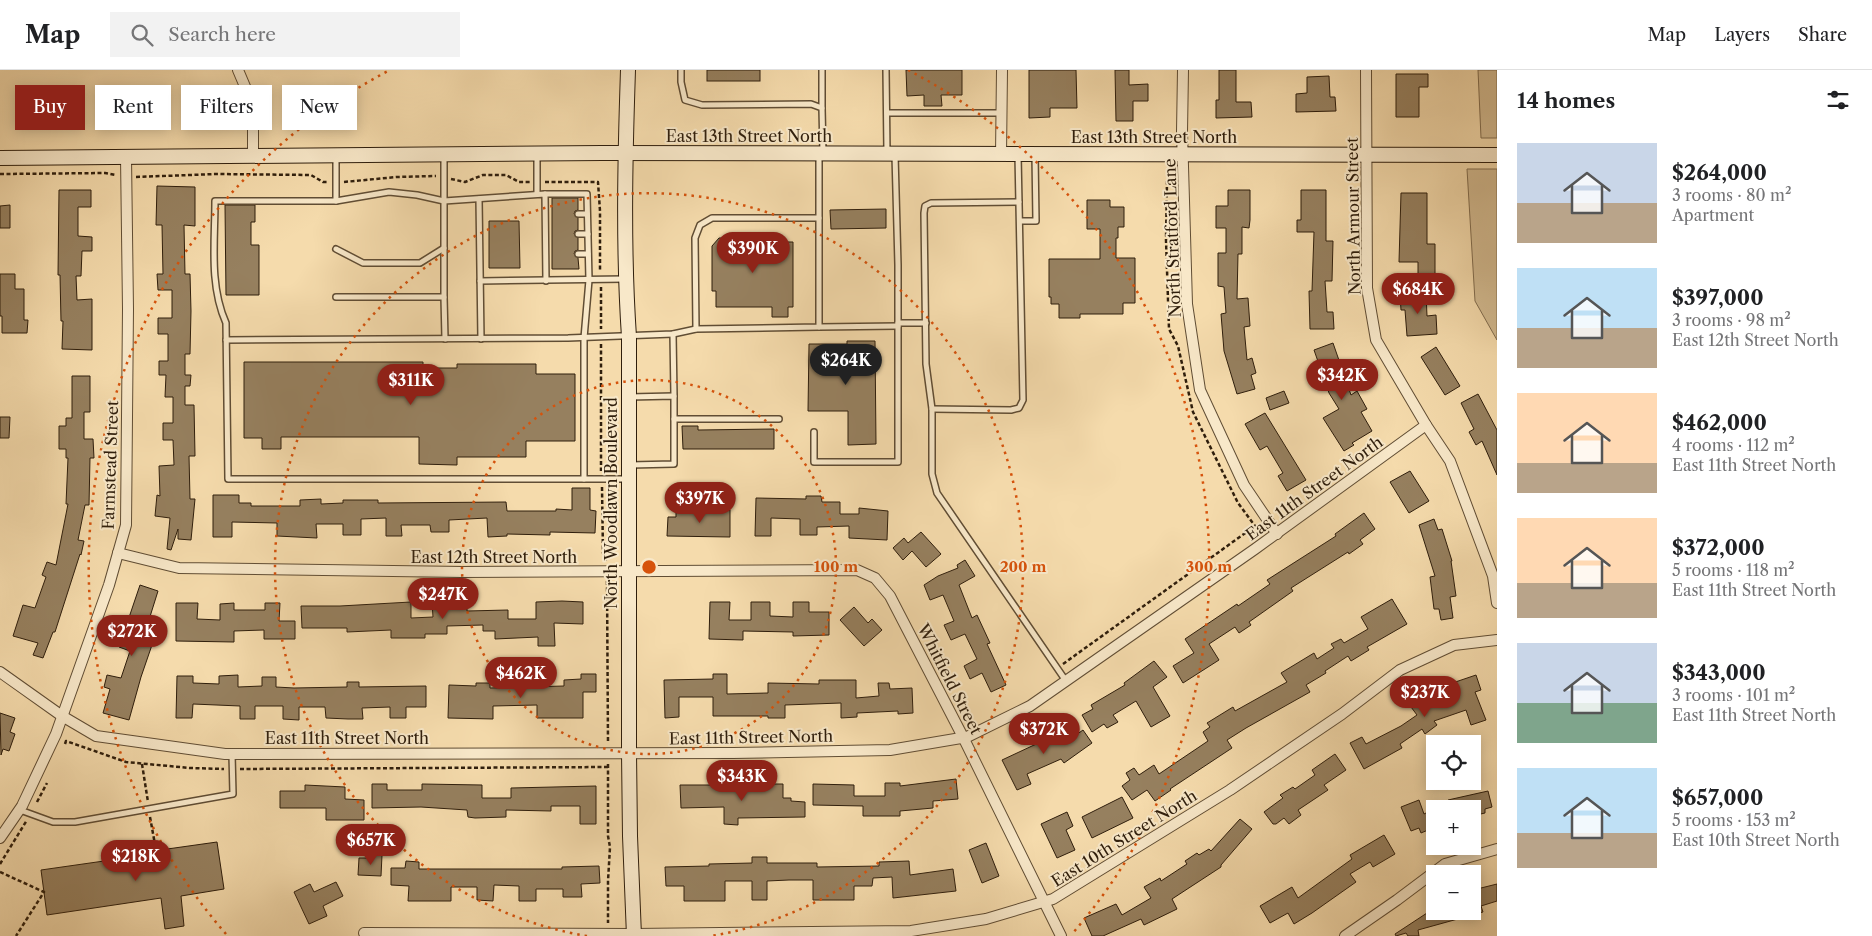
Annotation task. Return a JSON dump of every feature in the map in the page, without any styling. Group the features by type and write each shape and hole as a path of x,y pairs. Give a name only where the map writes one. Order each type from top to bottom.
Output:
{"main road":[{"name":"North Woodlawn Boulevard","path":"628,70 625,153 625,279 629,337 629,753 634,935"},
{"name":"East 13th Street North","path":"0,158 625,153 1497,155"}],"street":[{"path":"238,70 250,96 253,156"},
{"path":"1001,155 1002,70"},
{"name":"North Stratford Lane","path":"1183,70 1182,132 1187,304 1200,390 1244,485 1277,534"},
{"name":"North Armour Street","path":"1366,70 1367,288 1376,340 1450,461 1494,576 1497,603"},
{"name":"Farmstead Street","path":"0,838 20,810 56,734 109,585 126,525 128,310 126,157"},
{"name":"East 11th Street North","path":"0,672 62,716 96,736 232,754 890,750 963,737 1030,706 1277,534 1426,424"},
{"name":"East 12th Street North","path":"118,553 179,568 462,572 857,570 871,576"},
{"name":"Whitfield Street","path":"871,576 875,578 890,596 963,737 1061,936"},
{"name":"East 10th Street North","path":"364,933 634,935 911,931 986,919 1054,899 1230,790 1342,714 1400,670 1454,645 1497,640"},
{"path":"1345,936 1398,900 1445,864 1497,849"}],"lane":[{"path":"681,70 681,82 685,100 702,105 811,104 822,108"},
{"path":"819,327 822,70"},
{"path":"814,432 814,462 898,462 898,325 886,70"},
{"path":"887,113 1002,113"},
{"path":"537,154 537,194"},
{"path":"932,409 1010,410 1019,408 1023,400 1018,154"},
{"path":"1020,221 1036,221 1035,154"},
{"path":"336,155 336,201"},
{"path":"444,155 445,339"},
{"path":"584,479 584,338 589,280 587,194 537,194 444,201 417,195 388,192 336,201 215,201 215,287 226,323 228,480 584,479 674,464 673,334"},
{"path":"545,194 546,281"},
{"path":"479,198 481,339"},
{"path":"1019,202 931,203 925,206 926,364 932,409 932,474 937,493 1066,681"},
{"path":"545,215 552,214"},
{"path":"578,214 587,214"},
{"path":"696,329 695,238 700,225 712,218 819,218"},
{"path":"578,234 588,234"},
{"path":"545,235 552,235"},
{"path":"336,249 363,263 420,263 444,248"},
{"path":"546,254 552,254"},
{"path":"578,254 588,254"},
{"path":"480,281 625,279"},
{"path":"336,297 444,297"},
{"path":"226,340 629,337 673,334 696,329 926,323"},
{"path":"629,397 674,396"},
{"path":"674,419 779,419"},
{"path":"20,810 54,822 75,822 233,794 232,754"}],"path":[{"path":"0,174 104,173 133,178 216,174 311,175 323,182 432,176 465,182 483,175 506,175 519,182 598,182"},
{"path":"1057,668 1255,526 1238,503 1193,412 1178,346 1169,329 1167,181"},
{"path":"62,750 66,741 126,762 190,768 608,768"},
{"path":"0,864 31,814 50,775"},
{"path":"0,872 44,892 16,936"}],"shaded area":[{"path":"1478,70 1497,70 1497,138 1481,138"},
{"path":"1467,169 1497,169 1497,340 1475,301"}],"building":[{"path":"707,70 760,70 760,81 707,81"},
{"path":"906,70 962,70 962,95 941,95 942,106 924,106 924,95 907,96"},
{"path":"1029,70 1076,70 1077,108 1050,108 1050,117 1029,118"},
{"path":"1115,70 1129,70 1129,85 1148,84 1148,101 1133,101 1133,121 1116,121"},
{"path":"1219,70 1236,70 1236,102 1251,102 1252,117 1216,118 1216,100 1219,100"},
{"path":"1396,74 1428,74 1428,87 1419,87 1419,117 1396,117"},
{"path":"1329,76 1330,97 1335,97 1336,111 1296,112 1296,94 1307,93 1307,77"},
{"path":"157,186 195,187 195,226 184,225 185,274 190,274 191,311 190,354 185,354 185,375 191,375 190,386 185,386 185,405 194,405 195,456 189,456 190,499 195,499 191,540 178,539 178,529 171,550 167,549 170,518 155,516 157,495 160,496 159,466 174,465 173,440 163,440 163,423 173,423 173,397 165,397 166,375 159,375 159,361 168,361 168,334 158,334 158,318 172,318 172,290 158,290 157,274 163,274 162,225 156,225"},
{"path":"59,190 91,190 91,207 78,207 78,236 92,237 92,251 82,251 81,276 76,276 77,300 92,299 92,350 62,349 63,321 61,321 60,275 58,275"},
{"path":"1228,190 1250,190 1249,228 1242,227 1242,254 1238,254 1237,299 1248,298 1250,326 1244,327 1247,360 1252,358 1256,373 1251,375 1255,389 1237,394 1224,351 1221,314 1226,313 1224,287 1218,286 1218,253 1226,253 1226,228 1216,228 1216,206 1228,206"},
{"path":"1301,190 1326,190 1326,241 1333,241 1332,281 1325,281 1327,312 1333,312 1334,329 1310,329 1309,291 1312,291 1314,232 1297,232 1297,220 1301,220"},
{"path":"1401,193 1427,193 1427,244 1435,244 1435,277 1418,276 1418,262 1399,262"},
{"path":"552,198 578,198 578,210 574,214 578,218 578,230 574,234 578,238 578,250 574,254 578,258 579,269 552,269"},
{"path":"1087,200 1110,200 1110,207 1124,207 1124,227 1118,227 1118,238 1116,238 1116,258 1135,258 1135,303 1123,303 1123,314 1080,314 1080,318 1059,318 1059,304 1051,304 1051,297 1049,297 1049,259 1100,259 1100,229 1087,229"},
{"path":"10,205 10,228 0,228 0,206"},
{"path":"225,205 255,205 255,222 251,222 251,245 259,245 259,295 226,295"},
{"path":"886,209 886,228 831,229 830,210"},
{"path":"489,221 519,221 520,268 489,268"},
{"path":"719,238 764,238 764,242 793,242 793,307 788,307 788,317 772,317 772,307 716,307 716,291 712,291 712,246"},
{"path":"0,274 15,274 15,289 24,289 24,320 28,320 27,333 2,333"},
{"path":"1426,293 1427,316 1436,315 1437,334 1407,336 1405,310 1401,310 1400,295"},
{"path":"847,341 875,341 876,444 848,445 848,411 808,411 809,344 847,344"},
{"path":"1333,343 1351,395 1357,391 1367,409 1361,412 1372,431 1352,443 1354,445 1344,451 1323,418 1339,409 1329,393 1314,350"},
{"path":"1436,347 1460,386 1445,395 1421,357"},
{"path":"244,362 423,362 423,368 457,368 457,364 536,364 536,374 575,374 575,441 526,441 526,457 457,457 457,465 419,464 419,437 281,437 281,449 262,449 262,438 244,438"},
{"path":"72,376 90,376 90,412 84,412 84,439 93,439 94,458 90,458 89,505 85,505 78,540 84,541 81,555 55,632 53,632 43,658 33,655 38,643 13,636 23,605 35,608 46,577 42,575 47,562 56,565 68,504 66,504 68,458 66,458 66,449 59,449 59,426 66,426 66,418 72,418"},
{"path":"1284,391 1289,403 1270,410 1266,398"},
{"path":"1478,394 1497,430 1497,475 1482,441 1476,445 1469,432 1474,429 1461,403"},
{"path":"1265,413 1306,480 1287,491 1278,476 1283,473 1267,446 1260,450 1245,424"},
{"path":"0,417 10,417 9,438 0,438"},
{"path":"682,426 698,426 698,430 774,429 774,449 683,449"},
{"path":"1410,471 1429,501 1409,513 1390,482"},
{"path":"572,488 590,488 590,510 596,511 595,533 550,532 550,535 507,534 507,536 488,537 487,518 449,520 449,532 431,532 430,525 401,525 402,536 386,536 386,518 361,519 361,535 343,535 343,524 316,524 317,538 277,536 277,523 232,522 232,537 213,537 213,495 239,495 239,503 251,503 251,506 300,506 300,500 321,499 321,504 343,503 343,500 378,500 378,503 506,502 507,511 556,511 556,509 572,510"},
{"path":"806,496 821,496 822,502 840,502 840,514 859,514 859,508 888,511 887,540 849,538 849,526 817,527 817,535 800,535 800,519 771,518 771,536 755,536 756,498 806,499"},
{"path":"730,510 730,537 667,536 668,517 676,517 676,511"},
{"path":"1364,513 1375,529 1360,540 1363,544 1291,588 1293,591 1249,622 1251,625 1239,633 1235,627 1209,644 1219,660 1183,683 1173,666 1194,653 1185,639 1270,584 1267,580 1336,536 1335,534"},
{"path":"1434,519 1438,530 1442,529 1452,561 1456,596 1450,597 1453,618 1441,620 1439,609 1434,609 1430,577 1435,576 1419,525"},
{"path":"921,532 941,554 926,567 912,551 903,560 893,548 904,538 908,543"},
{"path":"965,560 975,576 959,585 972,618 977,615 990,643 987,644 1006,685 991,692 982,673 970,679 964,666 977,659 965,634 951,640 944,625 954,621 943,595 930,600 924,585 938,576 958,568 957,565"},
{"path":"140,585 158,591 143,639 153,642 129,720 103,713 110,689 104,687 107,675 121,678 130,651 119,647"},
{"path":"1392,599 1407,624 1367,647 1369,650 1351,661 1348,656 1325,671 1326,673 1306,685 1310,692 1227,740 1232,748 1155,801 1147,790 1132,800 1122,786 1130,780 1126,773 1134,768 1139,775 1154,765 1159,774 1208,741 1203,732 1210,727 1207,723 1233,707 1235,711 1287,682 1281,673 1314,653 1317,659 1334,648 1331,644 1341,639 1344,643 1368,629 1361,617"},
{"path":"411,602 411,618 433,617 432,602 457,602 457,606 467,606 467,611 508,610 508,619 536,619 536,602 583,602 583,624 554,623 555,646 538,646 538,637 495,639 495,631 483,631 483,625 447,626 447,634 425,634 425,638 391,638 391,630 347,632 347,628 302,628 301,606"},
{"path":"710,602 730,602 729,620 751,620 751,602 770,602 770,616 793,617 793,602 809,602 809,612 829,612 829,635 793,636 793,632 743,631 743,640 709,639"},
{"path":"176,603 198,603 197,619 220,620 220,604 234,603 234,610 265,610 265,603 280,603 279,621 295,621 295,639 264,639 264,630 234,631 234,642 176,641"},
{"path":"854,607 868,623 872,619 882,630 864,646 840,620"},
{"path":"1154,661 1167,677 1153,687 1170,716 1151,727 1136,701 1113,715 1118,722 1107,728 1104,724 1092,732 1082,715 1093,709 1091,705 1125,685 1124,683"},
{"path":"581,674 596,674 596,692 583,692 583,718 537,718 537,705 493,706 493,719 448,718 449,685 476,686 476,683 490,683 490,688 564,686 564,680 581,679"},
{"path":"713,674 727,674 727,694 768,693 768,683 819,684 819,680 856,680 856,698 879,696 878,683 889,683 890,689 912,688 913,713 898,714 898,711 857,713 857,717 841,718 841,703 785,705 785,718 768,718 768,716 713,716 713,697 679,697 679,717 665,718 664,680 713,679"},
{"path":"238,675 238,687 262,686 262,677 276,677 276,687 294,688 347,687 347,682 359,682 359,687 426,686 426,707 406,707 406,718 390,718 390,707 362,708 363,719 348,719 326,718 325,707 299,707 299,720 283,719 283,706 255,706 255,719 240,719 240,706 193,704 192,718 176,718 177,676 193,676 193,683 219,684 219,676"},
{"path":"1476,675 1481,690 1475,692 1486,720 1471,725 1466,710 1434,721 1437,725 1425,734 1422,729 1400,744 1402,748 1364,769 1350,743 1362,737 1366,744 1401,726 1417,715 1408,703 1423,693"},
{"path":"0,713 15,718 10,732 15,734 9,751 3,749 1,755"},
{"path":"1060,727 1069,740 1083,730 1092,743 1064,763 1061,759 1027,774 1031,784 1017,790 1002,760 1047,739 1046,737"},
{"path":"1335,754 1346,770 1324,785 1328,790 1298,810 1301,815 1289,824 1284,818 1273,824 1264,812 1283,798 1280,795 1293,787 1295,789 1315,775 1312,770"},
{"path":"956,779 958,799 933,801 933,808 900,811 900,816 863,816 863,806 813,805 813,784 854,785 854,796 885,796 885,783 900,783 900,786"},
{"path":"372,784 387,784 387,790 422,790 422,784 482,785 482,798 511,798 511,788 596,786 596,824 580,824 580,806 551,806 551,811 506,810 506,817 475,818 468,817 467,810 421,807 372,808"},
{"path":"767,784 783,784 783,798 791,798 791,801 805,802 805,817 738,818 738,825 724,824 724,807 681,808 680,785 738,785 738,788 766,789"},
{"path":"305,785 345,787 345,799 364,800 364,820 326,820 326,808 280,808 280,791 305,791"},
{"path":"1488,791 1492,807 1485,809 1485,813 1481,814 1481,800 1448,800"},
{"path":"1122,797 1133,818 1092,838 1082,817"},
{"path":"1419,800 1424,814 1426,813 1426,831 1421,833 1419,828 1411,831 1401,807"},
{"path":"1067,812 1073,826 1066,830 1075,850 1057,858 1041,824"},
{"path":"1240,819 1252,829 1221,867 1172,899 1177,909 1144,925 1141,919 1103,936 1092,936 1084,918 1116,904 1122,915 1151,898 1144,887 1160,878 1161,881 1187,864 1185,861 1197,853 1199,855 1209,849 1211,851"},
{"path":"1384,835 1395,854 1373,867 1370,862 1350,874 1356,882 1294,924 1288,913 1270,923 1260,906 1292,887 1298,898 1352,859 1350,855"},
{"path":"217,842 224,889 181,896 184,926 165,929 161,898 47,915 41,870 125,858 126,864 147,861 146,852"},
{"path":"986,843 999,876 982,883 969,850"},
{"path":"372,855 382,855 381,876 358,875 359,858 371,858"},
{"path":"752,857 767,857 767,863 817,863 817,867 879,866 879,862 909,861 910,875 953,869 956,891 893,898 892,877 873,878 872,886 854,886 854,900 813,900 813,880 789,880 767,881 767,900 752,900 752,881 725,881 725,901 684,901 684,886 666,886 665,867 752,863"},
{"path":"406,861 419,862 419,869 562,869 562,867 599,866 600,883 581,884 582,897 563,897 563,889 536,889 536,901 519,901 519,886 494,885 493,901 477,900 477,887 451,887 451,901 408,901 409,886 391,885 391,868 405,868"},
{"path":"336,882 343,896 323,906 327,916 309,924 294,892 310,884 314,892"},
{"path":"1497,884 1497,901 1481,906 1481,888"},
{"path":"1426,914 1426,920 1454,920 1418,930 1419,936 1408,936 1406,933 1396,936 1395,934"}]}
